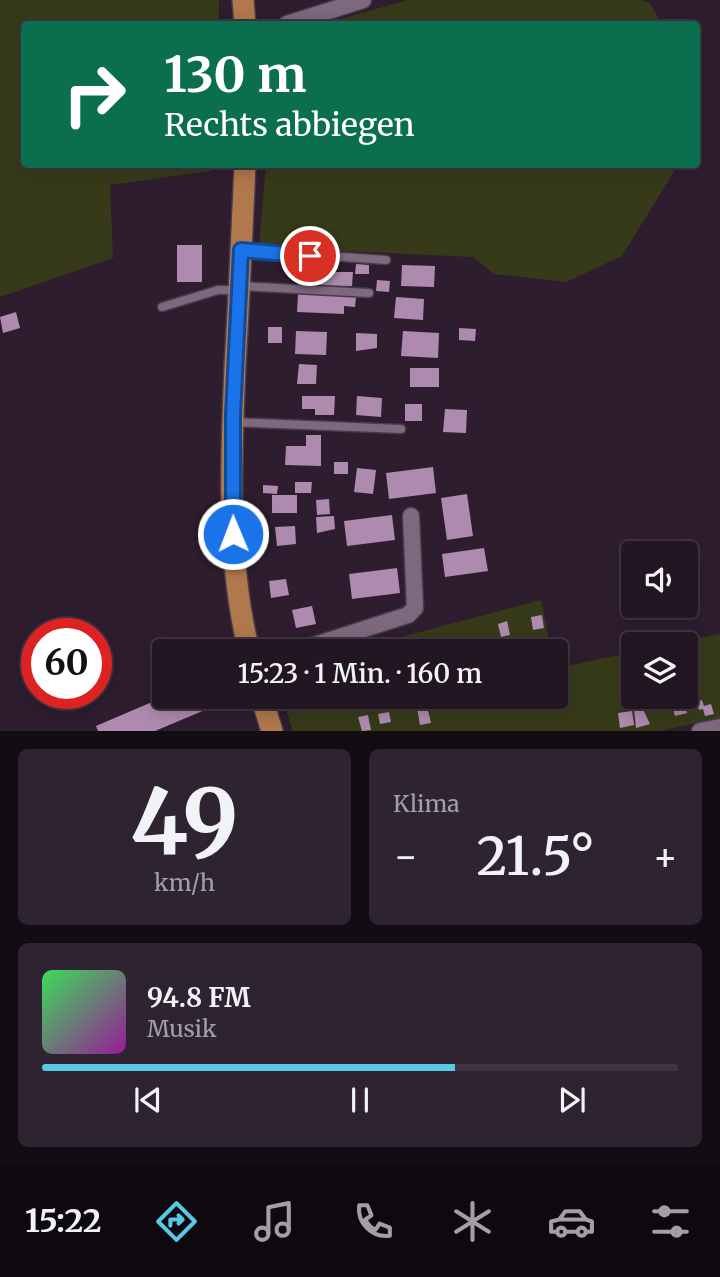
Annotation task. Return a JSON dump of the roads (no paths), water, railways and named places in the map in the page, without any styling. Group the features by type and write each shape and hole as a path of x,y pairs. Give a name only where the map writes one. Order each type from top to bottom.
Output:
{"main road":[{"path":"243,0 245,21"},
{"path":"245,168 233,422 233,553 247,639"},
{"path":"265,709 272,731"}],"street":[{"path":"296,21 363,0"},
{"path":"333,639 408,615 415,608 411,516"},
{"path":"700,731 720,727"}],"lane":[{"path":"241,250 386,260"},
{"path":"162,307 218,290 239,288 369,293"},
{"path":"233,422 401,429"}]}
